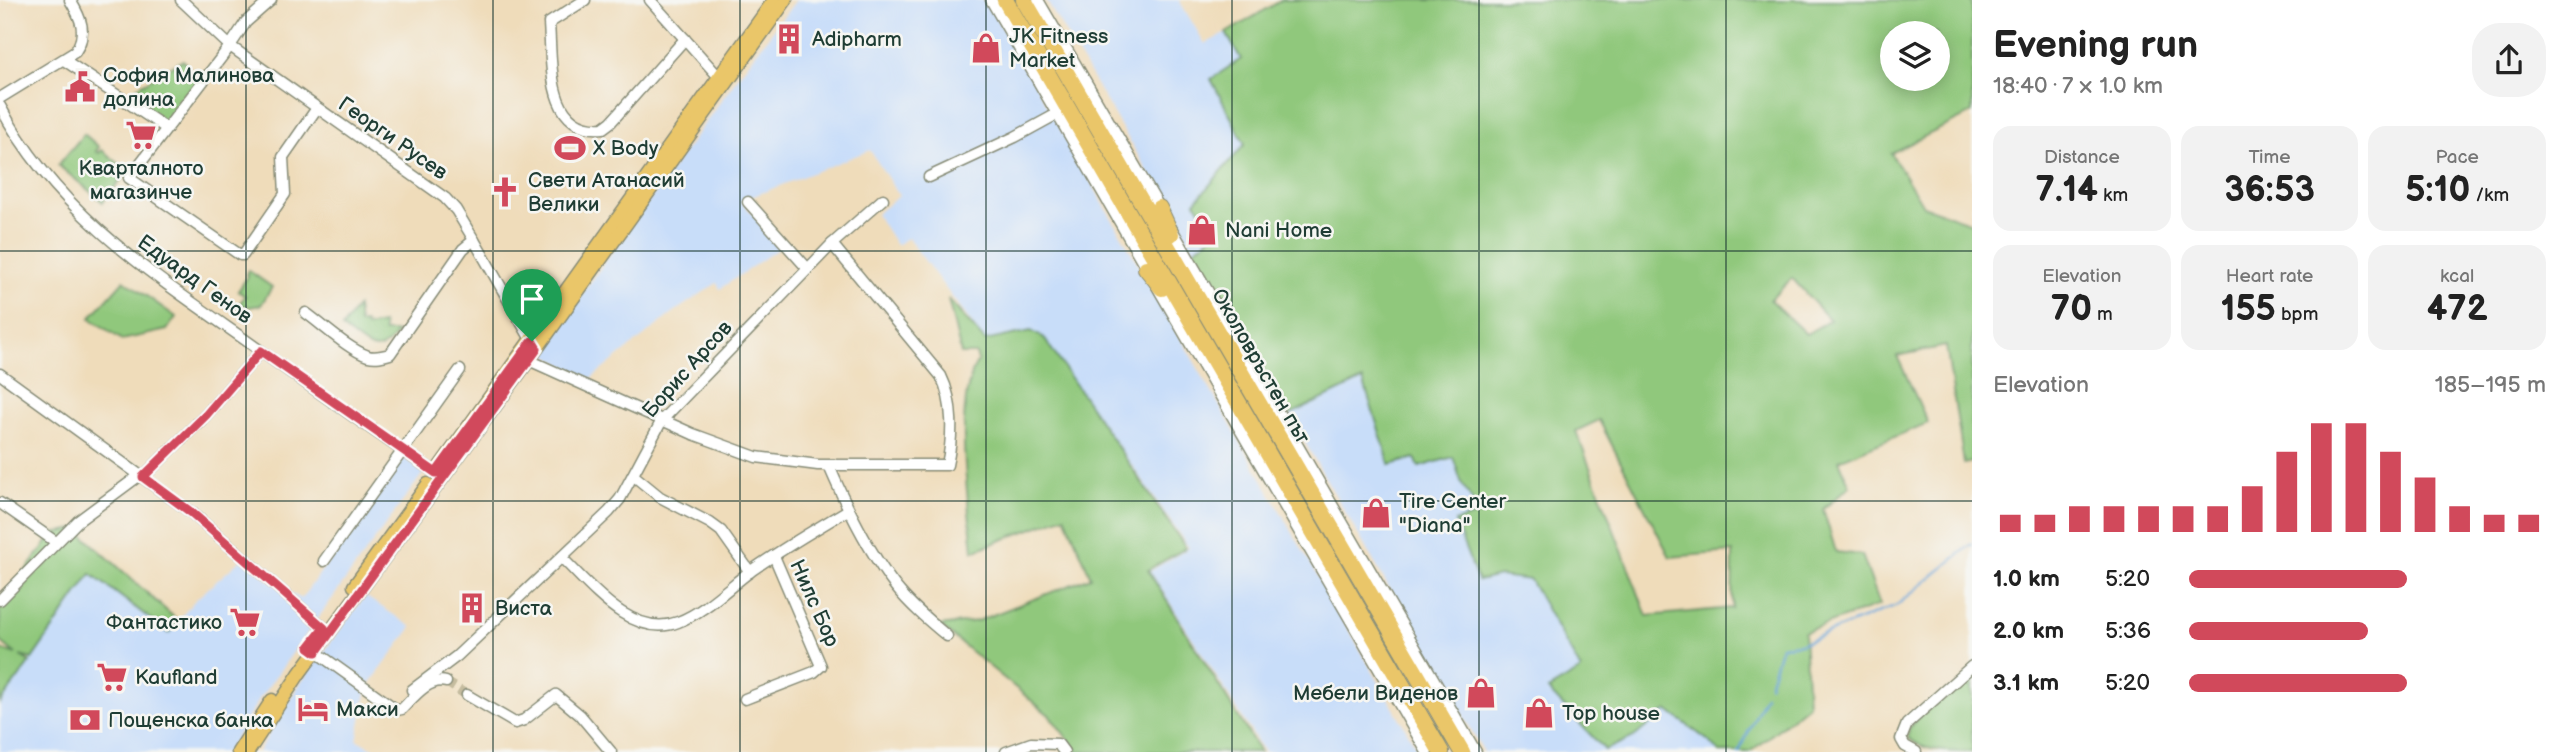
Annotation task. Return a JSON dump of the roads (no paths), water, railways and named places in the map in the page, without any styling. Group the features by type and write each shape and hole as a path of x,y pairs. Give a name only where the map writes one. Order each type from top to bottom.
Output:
{"highway":[{"name":"Околовръстен път","path":"1004,0 1116,194 1191,334 1441,752"},
{"name":"Околовръстен път","path":"1024,0 1462,752"},
{"path":"1093,116 1145,183"},
{"path":"1116,194 1136,252"},
{"path":"1159,208 1197,298"},
{"path":"1146,268 1191,334"}],"main road":[{"path":"534,345 718,76 774,0"},
{"path":"248,752 324,628 786,0"},
{"path":"238,752 524,358"}],"street":[{"path":"0,98 75,52 83,26 70,0"},
{"name":"Георги Русев","path":"181,0 230,46 437,191 456,209 534,345"},
{"path":"271,0 246,22 129,178 243,255 285,194 283,157 317,108"},
{"path":"585,0 549,23 557,102 572,119 595,129 603,128 611,122 685,39"},
{"path":"650,0 718,76"},
{"path":"991,0 1146,268"},
{"path":"1038,0 1476,752"},
{"path":"64,60 166,128"},
{"name":"Едуард Генов","path":"0,106 18,137 48,177 93,226 155,277 436,473"},
{"path":"929,177 1057,114"},
{"name":"Борис Арсов","path":"412,690 453,659 597,524 620,499 662,420 832,244 883,199"},
{"path":"748,202 808,269"},
{"path":"306,313 370,357 390,354 463,249 474,240"},
{"path":"524,358 724,447 756,457 829,466 947,465 950,409 942,376 832,244"},
{"name":"Околовръстен път","path":"1191,334 1427,752"},
{"path":"0,600 78,521 142,476 206,415 261,351"},
{"path":"324,561 460,370"},
{"path":"0,374 192,513 324,628"},
{"path":"829,466 848,510 873,555 897,588 947,636"},
{"path":"633,475 660,497 721,531 750,572"},
{"path":"0,503 56,542"},
{"path":"566,562 598,594 628,616 649,623 668,625 713,601 750,572 848,510"},
{"name":"Нилс Бор","path":"745,699 814,672 821,666 774,556"},
{"path":"312,650 397,710 402,709 427,685 438,680 446,682"},
{"path":"1910,749 1901,739 1907,724 1972,666"},
{"path":"467,695 510,720 520,722 556,695 580,715 611,752"},
{"path":"1012,750 1031,743 1054,743 1061,746 1064,752"}],"waterway":[{"path":"1769,685 1781,646 1800,644 1897,605 1972,544"},
{"path":"1739,752 1765,696"}],"tunnel":[{"path":"446,682 467,695"}],"place":[{"name":"Adipharm","path":"789,39"},
{"name":"JK Fitness Market","path":"986,48"},
{"name":"София Малинова долина","path":"80,87"},
{"name":"Кварталното магазинче","path":"141,135"},
{"name":"X Body","path":"570,148"},
{"name":"Свети Атанасий Велики","path":"505,192"},
{"name":"Nani Home","path":"1202,230"},
{"name":"Tire Center \"Diana\"","path":"1376,513"},
{"name":"Виста","path":"472,608"},
{"name":"Фантастико","path":"245,622"},
{"name":"Kaufland","path":"112,677"},
{"name":"Мебели Виденов","path":"1481,693"},
{"name":"Макси","path":"313,709"},
{"name":"Top house","path":"1539,713"},
{"name":"Пощенска банка","path":"85,720"}]}
